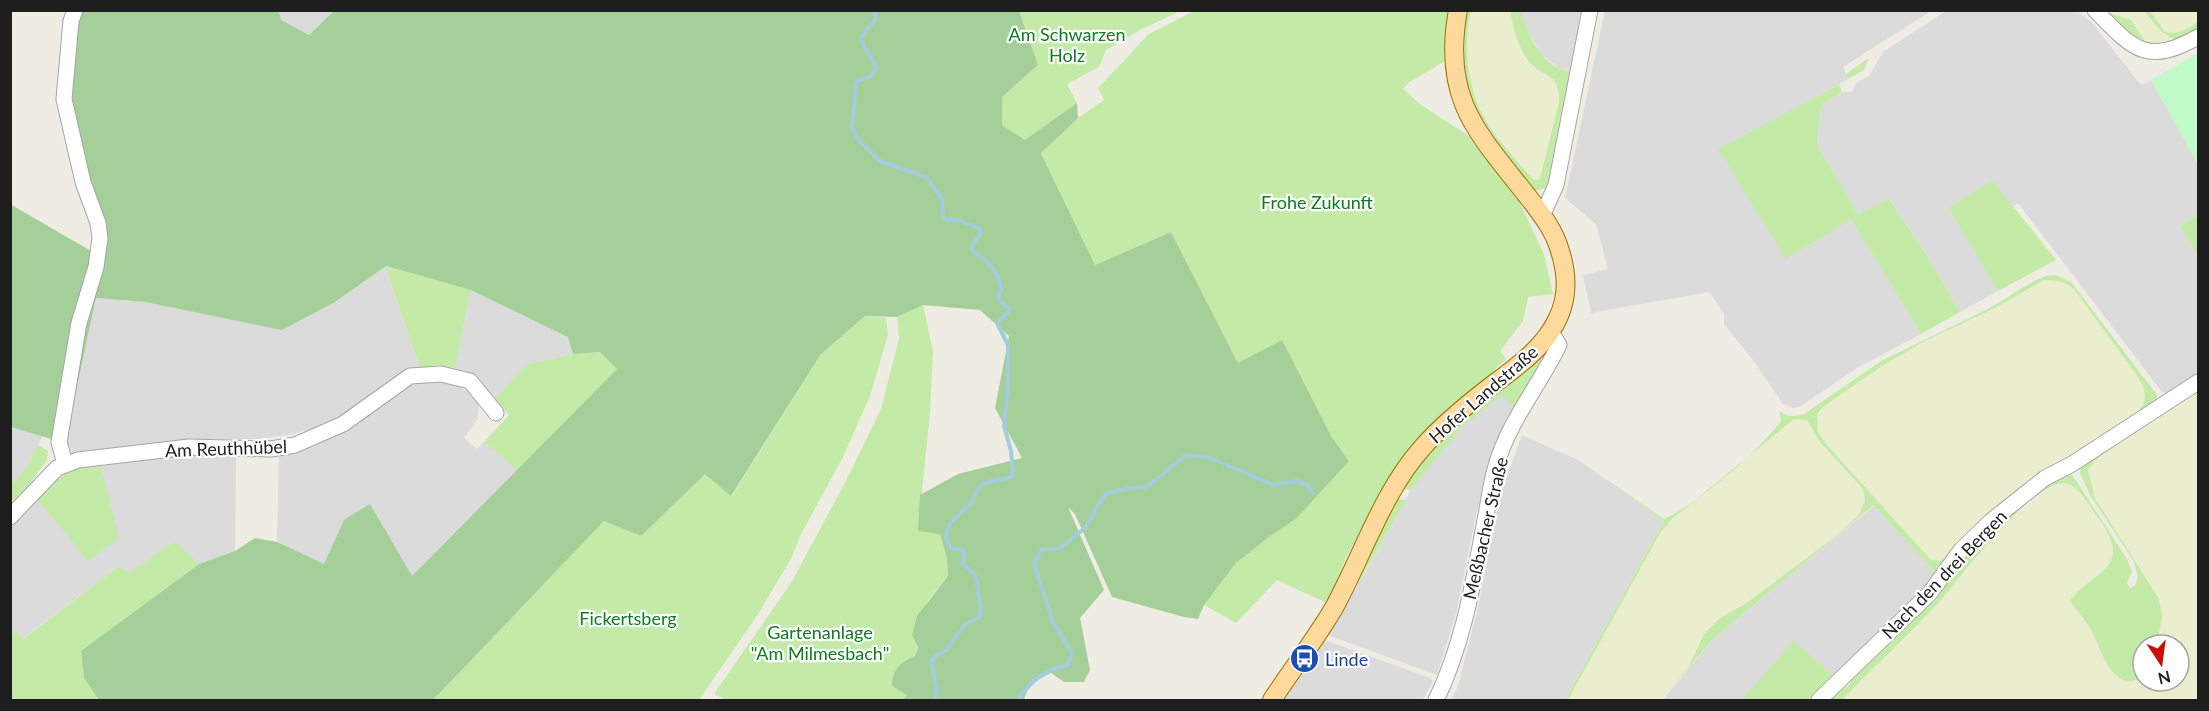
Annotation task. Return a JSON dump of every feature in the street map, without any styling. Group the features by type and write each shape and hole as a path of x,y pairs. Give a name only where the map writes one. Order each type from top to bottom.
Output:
{"main road":[{"name":"Hofer Landstraße","path":"1272,700 1334,607 1386,504 1421,448 1455,416 1539,346 1551,332 1562,310 1567,289 1560,249 1542,216 1477,132 1460,94 1455,71 1454,43 1458,10"}],"street":[{"path":"65,464 59,442 79,322 96,267 100,238 98,223 83,182 64,99 71,21 75,10"},
{"path":"1542,216 1556,185 1590,10"},
{"path":"2095,10 2116,32 2135,47 2148,51 2177,49 2199,37"},
{"name":"Meßbacher Straße","path":"1436,700 1445,682 1458,643 1496,466 1513,423 1559,345 1551,332"},
{"name":"Am Reuthhübel","path":"10,517 57,468 65,464 78,460 189,447 271,449 295,445 343,424 410,376 441,374 470,381 496,413"},
{"name":"Nach den drei Bergen","path":"1819,700 1930,592 1961,550 1991,521 2045,478 2091,452 2199,382"}],"shaded area":[{"path":"279,11 335,11 309,35 281,20"},
{"path":"1521,11 1580,11 1574,71 1560,69 1541,54 1524,24"},
{"path":"1605,11 1931,11 1843,67 1848,78 1838,85 1719,149 1851,219 1921,334 1857,368 1801,406 1793,408 1783,404 1753,360 1724,324 1724,314 1710,292 1591,313 1583,275 1608,269 1596,224 1565,198"},
{"path":"1946,11 2077,11 2093,24 2141,85 2151,80 2198,164 2198,214 2180,226 2198,257 2198,376 2169,394 2162,392 2018,203 2013,207 1992,180 1948,208 1998,291 1960,312 1929,259 1889,199 1858,214 1817,145 1821,105 1843,92 1852,92 1856,83 1869,76 1883,52"},
{"path":"385,266 420,368 396,380 325,426 260,439 177,441 74,454 65,443 96,298 146,302 336,302"},
{"path":"471,290 569,337 573,354 527,364 494,400 466,371 455,368"},
{"path":"435,381 453,383 470,393 479,404 478,418 464,438 477,449 484,441 517,470 412,576 344,520 324,565 277,542 279,454 305,450 410,384"},
{"path":"1501,394 1515,407 1488,468 1456,613 1437,675 1325,634 1367,570 1411,490 1462,427"},
{"path":"11,427 43,435 27,466 11,487"},
{"path":"1522,435 1578,460 1664,521 1565,700 1451,700 1458,686 1479,604 1502,490"},
{"path":"202,454 236,456 235,551 199,564 175,542 129,573 119,566 22,639 17,631 11,636 11,526 37,499 100,463"},
{"path":"1875,505 1937,575 1926,591 1834,677 1743,698 1745,700 1663,700 1712,640"},
{"path":"1322,639 1433,681 1423,700 1281,700"}],"green space":[{"path":"335,10 1019,11 1038,65 1002,97 1002,125 1025,140 1077,103 1078,118 1041,153 1095,265 1171,232 1238,363 1282,340 1331,436 1349,461 1297,518 1236,563 1204,605 1198,619 1112,597 1075,514 1068,507 1104,590 1080,618 1090,670 1084,682 1064,682 1051,673 1034,684 1024,700 902,700 907,695 892,686 894,675 901,664 915,656 918,647 912,635 917,616 948,576 947,558 940,534 918,531 920,495 958,474 1022,458 995,408 1009,336 980,310 923,305 897,317 865,316 821,354 731,496 705,474 641,536 604,521 433,700 99,700 84,678 81,651 199,564 235,551 255,538 277,542 324,564 344,520 370,504 412,576 617,369 600,352 573,354 568,337 471,290 386,266 335,302 282,330 146,302 96,298 65,443 11,427 10,204 91,251 103,244 86,182 68,99 73,28 81,11 279,11 281,20 309,35"},
{"name":"Am Schwarzen Holz","path":"1019,11 1180,11 1140,30 1106,50 1099,67 1067,84 1077,103 1025,141 1002,125 1002,97 1038,65"},
{"name":"Frohe Zukunft","path":"1194,11 1453,11 1445,61 1408,83 1403,89 1421,105 1469,136 1518,199 1544,254 1553,294 1528,297 1523,321 1500,351 1506,359 1426,435 1390,476 1345,559 1331,605 1277,580 1236,623 1204,605 1236,563 1297,518 1349,461 1331,436 1238,363 1171,232 1095,265 1041,152 1078,118 1104,100 1098,88 1149,34"},
{"path":"1466,11 1471,11 1467,38 1468,66 1479,107 1495,134 1534,180 1540,178 1559,102 1559,93 1555,82 1530,63 1523,53 1510,11 1521,11 1534,44 1545,59 1560,69 1574,71 1550,187 1534,191 1478,119 1462,70 1462,37"},
{"path":"1471,11 1510,11 1512,26 1529,62 1557,83 1559,102 1538,180 1534,180 1485,119 1475,97 1470,79 1467,51"},
{"path":"2103,11 2131,20 2145,41 2151,45 2132,39"},
{"path":"2107,11 2144,11 2163,33 2173,37 2158,46 2151,45 2125,17 2119,17"},
{"path":"2144,11 2150,11 2165,32 2179,32 2198,22 2198,31 2185,38 2175,39 2160,30"},
{"path":"2150,11 2198,11 2198,22 2184,31 2173,34 2165,32"},
{"path":"2198,53 2198,164 2151,80"},
{"path":"1869,58 1864,70 1841,83 1848,78 1846,74"},
{"path":"1839,84 1842,92 1821,105 1817,145 1858,214 1889,199 1929,259 1960,312 1921,334 1851,219 1786,259 1718,149"},
{"path":"1992,180 2056,260 1998,291 1948,208"},
{"path":"2198,214 2198,257 2180,226"},
{"path":"385,266 471,290 455,368 437,365 420,368"},
{"path":"2056,275 2072,283 2157,395 2157,400 2134,421 2027,486 2005,504 1977,529 1937,575 1874,505 1712,640 1661,700 1689,666 1704,634 1720,618 1748,602 1836,536 1859,515 1865,501 1863,489 1820,442 1807,420 1794,419 1748,457 1781,421 1779,411 1791,416 1804,414 1881,361 1990,308 2032,282 2046,276","holes":["2044,280 2063,282 2073,288 2138,377 2144,389 2144,403 2133,417 2018,488 1991,511 1949,556 1939,561 1930,559 1827,445 1818,432 1817,414 1823,407 1882,366 1925,341 1997,307"]},
{"path":"2044,280 2065,282 2073,288 2139,377 2147,398 2143,407 2133,417 1949,556 1939,561 1930,559 1827,445 1818,432 1817,414 1823,407 1882,366 1925,341 1997,307"},
{"name":"Gartenanlage \"Am Milmesbach\"","path":"923,305 933,351 930,413 918,530 940,533 947,558 948,576 928,600 915,656 904,660 902,692 907,695 902,700 727,700 714,694 791,583 846,481 881,409 899,339 897,317"},
{"name":"Fickertsberg","path":"865,316 886,318 888,335 870,396 843,457 800,536 792,557 758,614 699,700 433,700 604,521 641,536 705,473 732,496 821,354"},
{"path":"1548,348 1550,350 1502,432 1514,407 1501,395 1462,427 1411,490 1400,488 1433,445"},
{"path":"600,352 617,369 517,470 484,442 509,415 494,400 527,364 573,354"},
{"path":"2198,387 2198,391 2107,450 2088,471 2095,498 2159,599 2162,616 2159,633 2131,633 2131,681 2123,680 2109,667 2090,628 2070,601 2106,568 2113,550 2110,538 2085,499 2070,484 2065,483 2051,486 2017,513 1917,626 1842,700 1824,700 1849,685 1860,666 1925,605 1938,597 1955,564 2017,502 2067,472 2073,476 2127,559 2132,572 2127,583 2130,588 2135,586 2138,576 2133,560 2090,495 2080,473 2081,466"},
{"path":"2198,391 2198,700 1842,700 1941,600 2001,528 2048,489 2063,482 2078,489 2113,543 2114,553 2108,566 2071,604 2088,626 2112,671 2131,679 2131,693 2191,693 2191,633 2159,633 2162,616 2159,599 2095,498 2088,471 2093,462"},
{"path":"1794,419 1807,420 1820,442 1863,490 1865,501 1859,515 1836,536 1748,602 1720,618 1704,634 1689,666 1661,700 1568,700 1660,533 1671,520"},
{"path":"38,445 48,451 47,460 15,501 11,499 10,487 27,466"},
{"path":"1748,457 1727,476 1694,501"},
{"path":"1578,460 1664,519 1694,501 1671,520 1660,533 1568,700 1565,700 1664,521"},
{"path":"100,463 119,538 88,561 37,499 70,469"},
{"path":"1396,499 1406,500 1358,584 1354,579"},
{"path":"175,541 199,564 81,651 84,678 99,700 11,700 11,636 17,631 23,639 119,566 129,573"},
{"path":"1794,641 1834,677 1813,700 1745,700 1743,698"}],"waterway":[{"path":"875,10 876,18 861,38 876,69 871,76 856,82 852,128 858,139 880,161 926,177 942,199 943,218 959,220 980,229 981,233 972,246 972,251 987,262 995,272 1001,289 999,299 1009,308 998,325 1008,345 1008,387 1004,426 1011,451 1013,474 1011,477 980,486 972,502 954,519 947,530 947,542 952,549 961,549 964,552 963,565 975,574 980,617 967,623 947,650 931,661 937,691 935,700"},
{"path":"1018,700 1028,686 1039,677 1068,665 1072,652 1053,623 1034,564 1041,550 1061,548 1086,527 1105,494 1128,488 1147,487 1186,455 1208,457 1274,485 1297,481 1308,485 1312,492"}],"place":[{"name":"Linde","path":"1304,659"}]}
